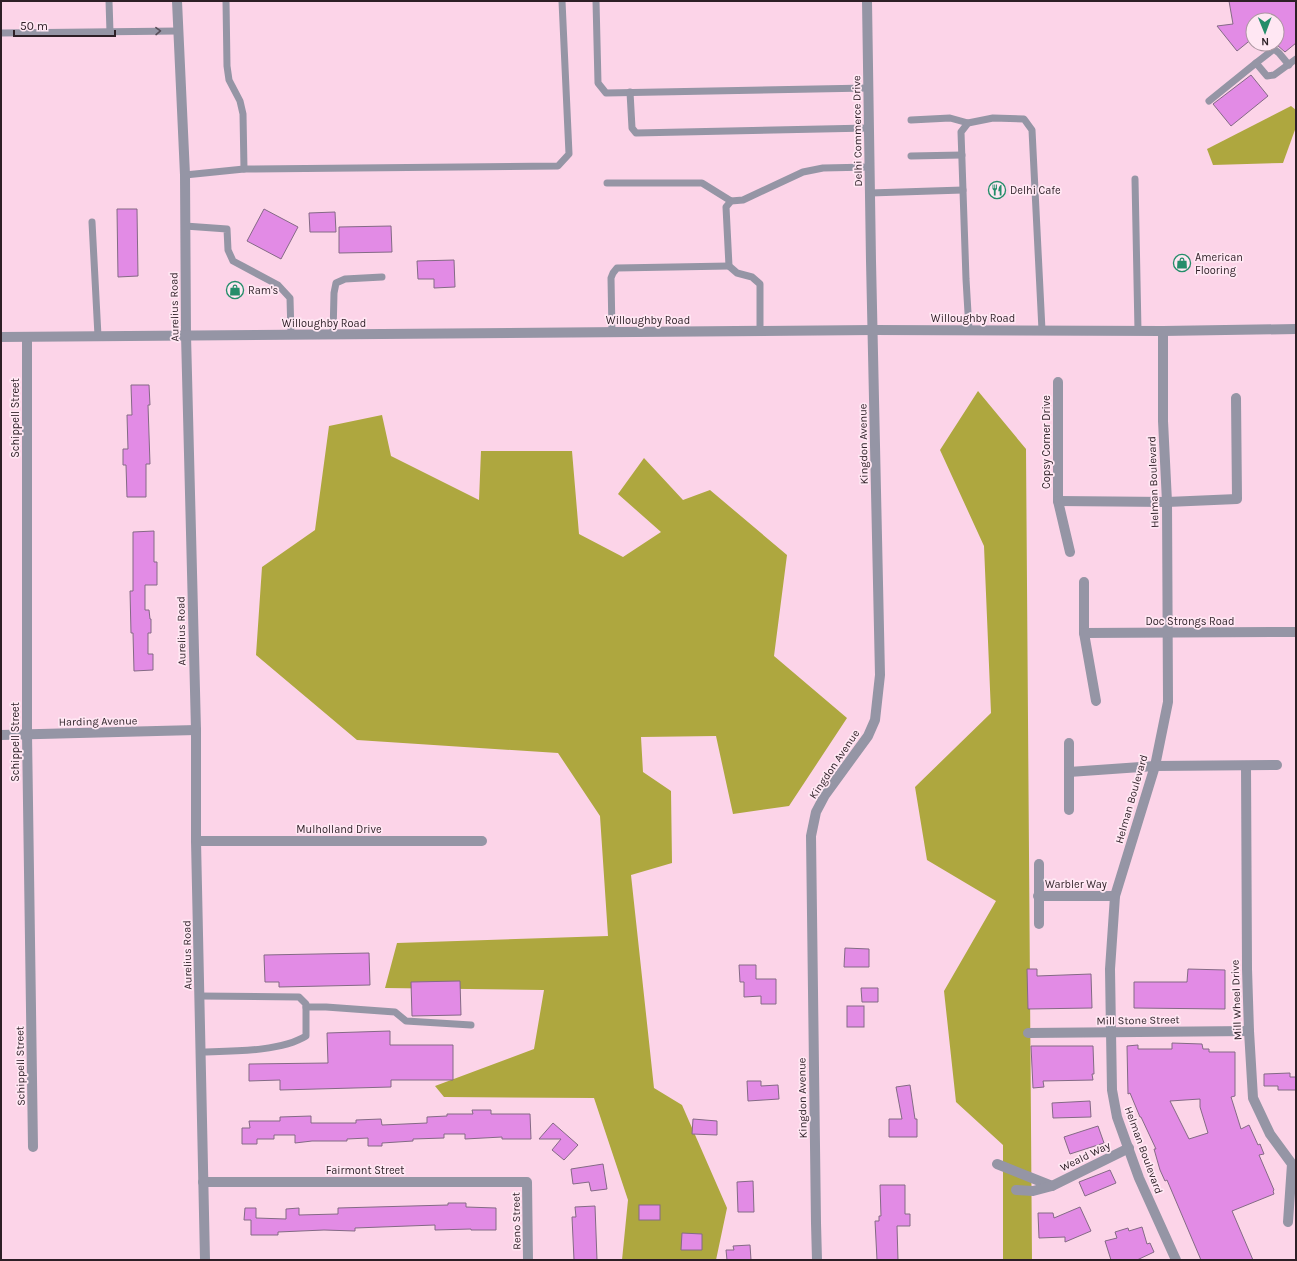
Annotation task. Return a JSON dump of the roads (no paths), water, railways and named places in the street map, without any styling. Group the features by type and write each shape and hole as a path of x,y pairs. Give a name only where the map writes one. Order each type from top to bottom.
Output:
{"street":[{"name":"Aurelius Road","path":"177,1 185,175 186,335 196,730 196,841 205,1260"},
{"name":"Delhi Commerce Drive","path":"867,1 872,330"},
{"name":"Willoughby Road","path":"1,337 760,330 1163,331 1296,329"},
{"name":"Kingdon Avenue","path":"817,1260 811,836 816,812 825,796 868,736 875,720 880,683 872,330"},
{"name":"Helman Boulevard","path":"1163,331 1163,421 1167,502 1166,632 1168,702 1155,766 1115,896 1110,969 1110,1032 1112,1090 1117,1117 1139,1178 1176,1260"},
{"name":"Schippell Street","path":"27,337 27,734 33,1147"},
{"name":"Copsy Corner Drive","path":"1058,382 1058,501 1070,552"},
{"name":"Copsy Corner Drive","path":"1058,501 1167,502 1236,499 1236,398"},
{"path":"1084,582 1084,633 1096,701"},
{"name":"Doc Strongs Road","path":"1084,633 1296,632"},
{"name":"Harding Avenue","path":"1,735 196,730"},
{"path":"1069,743 1069,810"},
{"path":"1069,772 1155,766 1278,765"},
{"name":"Mill Wheel Drive","path":"1246,766 1247,961 1253,1098 1270,1134 1294,1164 1288,1222"},
{"name":"Mulholland Drive","path":"196,841 482,841"},
{"path":"1039,864 1039,924"},
{"name":"Warbler Way","path":"1038,896 1115,896"},
{"name":"Mill Stone Street","path":"1028,1033 1249,1031"},
{"name":"Weald Way","path":"1016,1190 1033,1191 1052,1186 1129,1148"},
{"path":"998,1164 1052,1186"},
{"name":"Fairmont Street","path":"203,1182 527,1182"},
{"name":"Reno Street","path":"527,1182 528,1260"}],"lane":[{"path":"108,1 110,32"},
{"path":"226,1 227,66 229,80 240,101 243,114 244,169"},
{"path":"185,175 244,169 558,166 569,154 562,1"},
{"path":"596,1 598,83 606,93 868,88"},
{"path":"1,33 178,31"},
{"path":"1209,101 1274,49 1279,52 1289,65"},
{"path":"1256,64 1267,76 1274,75 1296,59"},
{"path":"630,92 632,128 636,133 869,128"},
{"path":"911,120 950,118 968,124 993,118 1024,119 1032,130 1042,330"},
{"path":"968,124 962,132 962,155 969,330"},
{"path":"911,156 962,155"},
{"path":"607,183 702,183 731,201 743,200 803,172 822,168 870,167"},
{"path":"1135,179 1138,331"},
{"path":"870,193 963,190"},
{"path":"729,266 726,207 731,201"},
{"path":"92,222 98,336"},
{"path":"185,226 227,228 228,250 233,262 278,285 290,298 291,335"},
{"path":"612,332 611,278 613,272 617,268 729,266 737,273 752,277 760,284 760,330"},
{"path":"333,335 334,293 336,283 345,279 382,278"},
{"path":"199,996 299,997 306,1004 306,1036 298,1041 260,1049 201,1052"},
{"path":"306,1007 395,1012 406,1021 471,1025"}],"place":[{"name":"Delhi Cafe","path":"997,190"},
{"name":"American Flooring","path":"1182,263"},
{"name":"Ram's","path":"235,290"}]}
